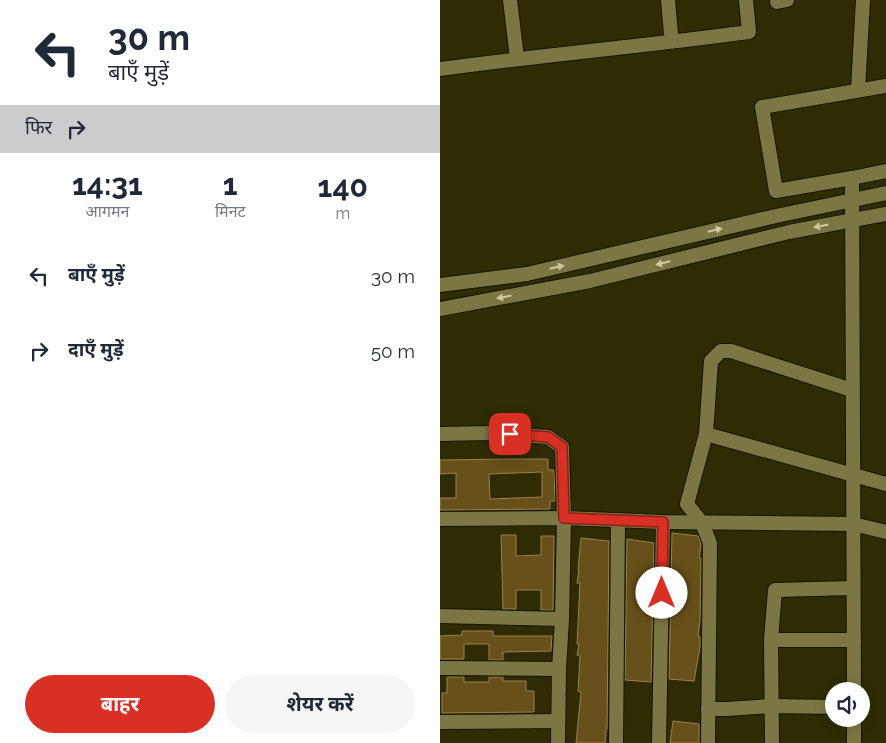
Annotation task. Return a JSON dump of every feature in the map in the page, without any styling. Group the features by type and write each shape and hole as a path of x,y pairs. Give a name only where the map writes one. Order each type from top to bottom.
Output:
{"street":[{"path":"510,0 516,58"},
{"path":"668,0 671,34"},
{"path":"440,69 516,58 674,42 749,32 746,0"},
{"path":"858,90 863,0"},
{"path":"886,86 762,107 776,191 886,171"},
{"path":"852,178 854,682"},
{"path":"440,285 528,274 776,216 886,193"},
{"path":"440,309 590,281 789,232 886,214"},
{"path":"708,743 710,543 702,523 687,504 706,434 711,361 721,350 732,351 852,390"},
{"path":"440,434 490,433 548,437 562,447 564,518 558,743"},
{"path":"706,434 886,484"},
{"path":"440,519 564,518 702,523 853,524 886,532"},
{"path":"616,743 618,520"},
{"path":"659,743 663,522"},
{"path":"772,743 771,640 775,590 853,588"},
{"path":"440,616 562,619"},
{"path":"771,640 854,640"},
{"path":"440,668 559,669"},
{"path":"708,708 727,710 771,706 825,707"},
{"path":"440,722 558,721"},
{"path":"854,727 854,743"}],"building":[{"path":"548,459 548,470 554,470 555,501 550,501 550,509 440,510 440,498 456,498 456,473 440,474 440,460","holes":["542,472 542,497 490,499 489,474"]},
{"path":"672,533 698,536 701,544 699,558 701,558 698,636 700,637 700,647 694,681 669,679"},
{"path":"501,535 516,535 516,556 541,555 541,536 554,536 553,610 541,610 541,590 516,590 516,609 503,609"},
{"path":"581,538 609,541 607,729 605,743 576,743 581,692 578,691 580,656 577,655 579,644 577,644 580,583 577,583"},
{"path":"627,539 654,543 651,682 625,680"},
{"path":"462,631 493,631 493,636 552,636 551,651 503,652 503,660 489,660 489,644 464,644 464,659 440,659 440,636 462,635"},
{"path":"447,677 464,677 464,682 489,682 489,677 503,677 503,681 526,681 526,691 534,691 534,712 442,713 442,693 447,693"},
{"path":"673,721 699,724 699,743 670,743"}],"route":[{"path":"510,434 548,437 562,447 564,518 663,522 662,593"}]}
